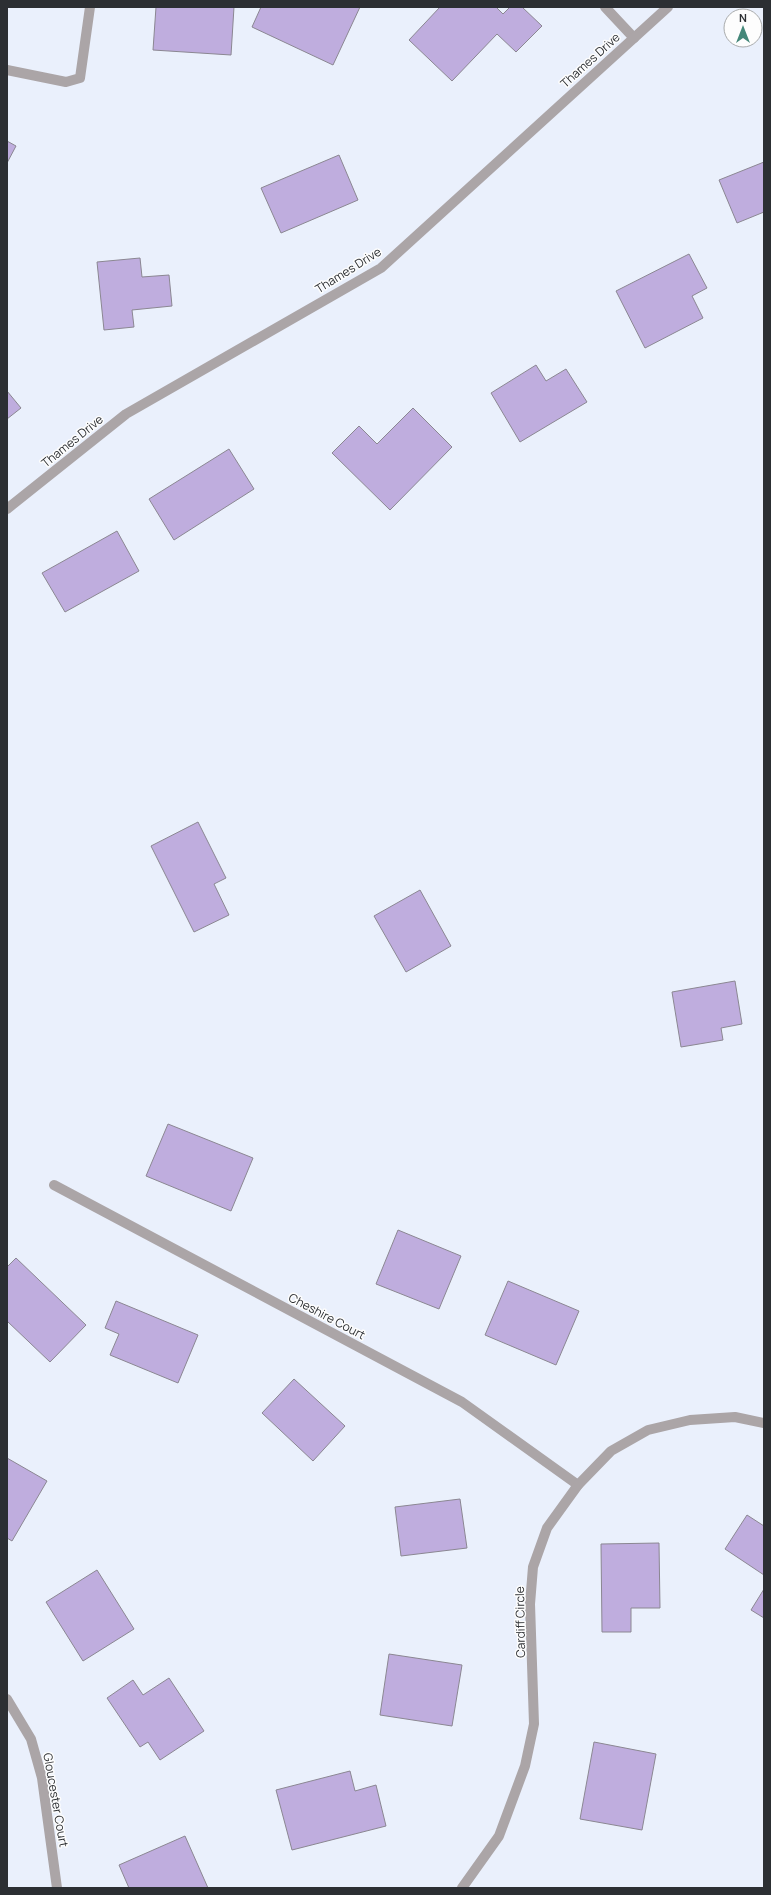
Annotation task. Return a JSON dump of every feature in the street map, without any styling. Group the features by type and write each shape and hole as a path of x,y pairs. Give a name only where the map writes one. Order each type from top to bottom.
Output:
{"street":[{"path":"7,70 66,82 80,78 90,7"},
{"path":"605,7 634,38"},
{"name":"Thames Drive","path":"7,509 126,414 381,268 668,7"},
{"name":"Cheshire Court","path":"54,1185 462,1402 578,1485"},
{"name":"Cardiff Circle","path":"462,1888 499,1836 525,1766 534,1724 530,1604 533,1567 547,1528 578,1485 611,1451 648,1430 690,1420 735,1418 764,1423"},
{"name":"Gloucester Court","path":"7,1699 31,1739 42,1778 57,1888"}],"building":[{"path":"156,7 234,7 231,55 153,50"},
{"path":"261,7 360,7 333,65 252,27"},
{"path":"440,7 496,7 503,14 510,7 522,7 542,26 516,52 497,34 452,81 409,40"},
{"path":"7,141 16,146 7,163"},
{"path":"339,155 358,200 281,233 261,188"},
{"path":"764,162 764,212 737,223 719,180"},
{"path":"689,254 707,288 692,296 703,318 645,348 616,291"},
{"path":"140,258 142,277 169,275 172,306 132,310 134,327 104,330 97,262"},
{"path":"536,365 546,381 566,369 587,402 520,442 491,393"},
{"path":"7,391 21,408 7,419"},
{"path":"413,408 452,447 390,510 332,453 359,426 377,444"},
{"path":"229,449 254,489 174,540 149,499"},
{"path":"117,531 139,571 65,612 42,573"},
{"path":"198,822 226,878 214,884 229,915 194,932 151,846"},
{"path":"420,890 451,946 406,972 374,916"},
{"path":"735,981 742,1024 721,1028 723,1040 681,1047 672,992"},
{"path":"168,1124 253,1158 231,1211 146,1176"},
{"path":"398,1230 461,1256 439,1309 376,1284"},
{"path":"16,1258 86,1325 50,1362 7,1321 7,1267"},
{"path":"508,1281 579,1311 556,1365 485,1335"},
{"path":"116,1301 198,1335 178,1383 110,1355 119,1334 105,1328"},
{"path":"294,1379 345,1426 313,1461 262,1413"},
{"path":"7,1458 47,1481 12,1541 7,1538"},
{"path":"460,1499 467,1548 401,1556 395,1507"},
{"path":"747,1515 764,1526 764,1575 725,1549"},
{"path":"659,1543 660,1608 631,1608 631,1632 602,1632 601,1544"},
{"path":"97,1570 134,1629 83,1661 46,1602"},
{"path":"764,1589 764,1618 751,1610"},
{"path":"389,1654 462,1665 452,1726 380,1715"},
{"path":"169,1678 204,1731 160,1760 148,1742 140,1747 107,1698 133,1680 143,1695"},
{"path":"594,1742 656,1754 642,1830 580,1819"},
{"path":"350,1771 355,1791 376,1785 386,1826 292,1850 276,1790"},
{"path":"185,1836 208,1888 129,1888 119,1865"}]}
